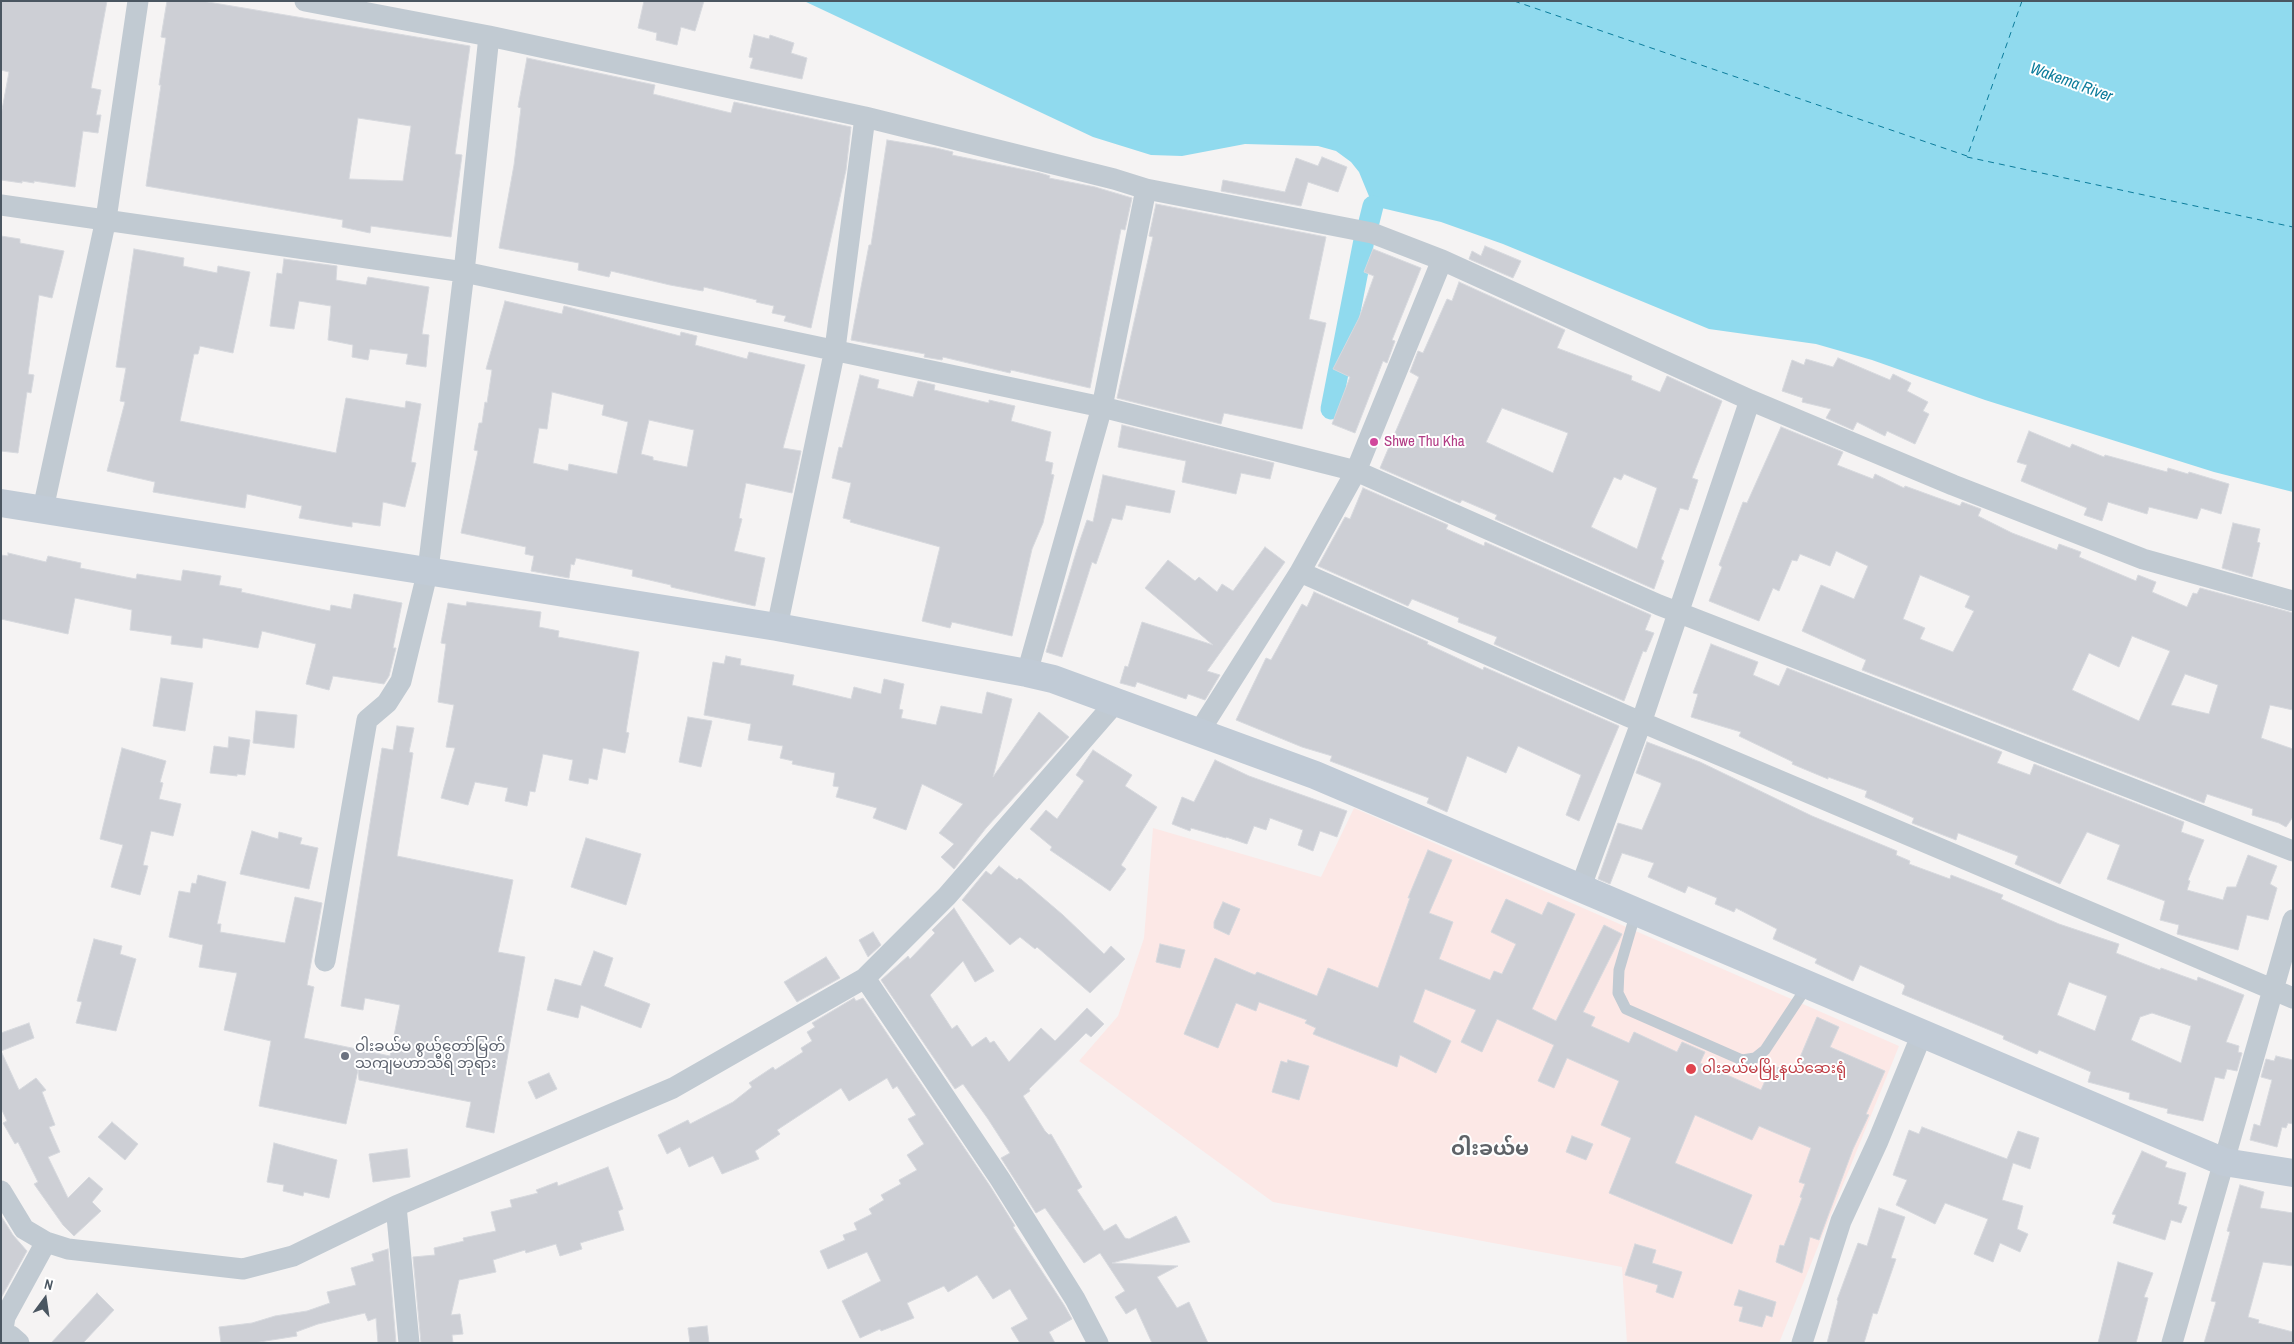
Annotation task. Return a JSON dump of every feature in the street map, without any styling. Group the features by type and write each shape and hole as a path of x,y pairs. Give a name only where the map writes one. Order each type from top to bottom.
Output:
{"street":[{"path":"43,509 106,219 138,1"},
{"path":"305,1 489,36 865,117 1114,179 1146,189 1372,233 1442,260 1750,400 1953,485 2143,559 2293,601"},
{"path":"325,961 367,720 387,703 401,681 428,570 464,272 489,36"},
{"path":"777,627 835,349 865,117"},
{"path":"1027,673 1102,406 1146,189"},
{"path":"1,205 464,272 1102,406 1356,471 1679,613 2293,851"},
{"path":"1199,732 1300,572 1356,471 1442,260"},
{"path":"1580,888 1641,723 1750,400"},
{"path":"1,503 777,627 1027,673 1053,680 1316,775 2224,1162 2293,1173"},
{"path":"1300,572 1641,723 2293,998"},
{"path":"1,1191 24,1229 46,1242 68,1249 243,1269 293,1256 396,1206 673,1088 865,978 947,896 1114,703"},
{"path":"2172,1343 2293,920"},
{"path":"865,978 1000,1179 1075,1300 1098,1343"},
{"path":"1802,1343 1841,1222 1878,1141 1922,1034"},
{"path":"396,1206 409,1343"},
{"path":"7,1337 5,1317 46,1242"}],"lane":[{"path":"1636,912 1619,970 1618,993 1626,1010 1742,1060 1755,1058 1765,1050 1808,985"}],"shaded area":[{"path":"1354,808 1899,1046 1779,1343 1627,1343 1622,1267 1273,1202 1079,1061 1118,1016 1144,938 1153,828 1321,877"}],"water":[{"name":"Wakema River","path":"804,1 2293,1 2293,492 2214,472 1985,400 1872,360 1816,344 1709,329 1503,244 1441,222 1373,206 1359,172 1351,162 1336,151 1318,146 1245,144 1182,156 1151,155 1093,137"}],"building":[{"path":"1,1 107,1 91,88 101,90 96,115 101,115 98,133 83,131 75,187 34,181 34,183 22,181 22,183 1,180 1,115 9,72 1,70"},
{"path":"167,1 202,1 470,46 455,154 462,155 451,237 371,226 370,233 342,227 343,220 146,186 166,38 161,37","holes":["358,118 411,126 403,181 349,179"]},
{"path":"644,1 704,1 695,31 681,27 677,45 656,40 657,33 638,28"},
{"path":"754,35 769,39 770,35 794,43 791,53 807,58 802,79 750,68 753,58 749,57"},
{"path":"527,58 655,85 653,94 731,113 734,102 851,127 846,170 811,328 784,321 786,316 772,313 774,306 756,302 757,300 704,287 703,291 611,271 609,277 578,270 579,263 499,248 514,165 521,108 518,107"},
{"path":"887,140 953,152 952,155 1040,173 1050,176 1049,178 1095,187 1132,198 1125,230 1121,229 1090,388 1011,370 1010,373 943,357 942,360 924,357 925,354 851,340 869,245 871,245"},
{"path":"1322,157 1347,167 1338,192 1308,182 1301,206 1221,191 1223,180 1285,192 1296,158 1318,166"},
{"path":"1156,204 1326,237 1309,319 1326,323 1302,429 1224,413 1221,424 1117,398 1153,237 1149,236"},
{"path":"1,236 20,239 20,243 64,251 52,298 39,295 28,374 34,375 31,393 27,392 18,453 1,451"},
{"path":"1485,246 1521,261 1513,278 1469,259 1472,251 1481,256"},
{"path":"134,249 184,258 183,266 217,273 218,266 250,272 233,353 200,346 198,354 194,354 180,421 336,453 346,398 405,408 406,401 421,404 411,462 416,463 405,507 383,502 380,526 352,522 352,527 299,518 302,506 247,494 245,508 153,492 155,482 107,471 125,402 120,401 126,368 116,367"},
{"path":"1373,249 1421,268 1392,340 1395,341 1387,363 1383,361 1355,433 1332,424 1350,377 1333,369 1359,318 1374,276 1364,272"},
{"path":"284,259 337,266 336,280 366,285 368,277 429,287 422,334 429,335 426,367 406,364 408,354 370,349 368,360 352,357 353,345 328,340 331,306 299,301 294,329 270,326 277,273 282,274"},
{"path":"1459,282 1565,330 1557,348 1632,376 1631,380 1660,392 1667,376 1722,401 1692,478 1698,480 1688,510 1680,508 1661,559 1664,561 1654,589 1495,519 1497,515 1462,500 1460,503 1380,468 1419,377 1410,372 1418,351 1423,353 1447,299 1452,301","holes":["1502,408 1568,433 1553,473 1486,442","1624,474 1657,488 1637,549 1591,527 1614,477 1621,480"]},
{"path":"505,301 562,314 564,306 680,336 681,332 697,336 695,345 747,359 749,352 805,365 783,448 801,451 792,493 746,483 739,518 742,519 734,551 765,558 755,606 671,587 671,585 632,576 633,570 576,558 574,565 571,564 569,578 531,571 534,556 525,554 526,547 461,533 478,451 474,450 479,423 482,423 485,402 487,403 492,370 486,369","holes":["552,392 604,405 602,415 628,422 617,474 569,464 568,471 533,463 539,428 547,429","649,420 694,430 687,467 653,460 653,457 641,454"]},
{"path":"1838,358 1890,380 1893,374 1911,383 1907,391 1928,402 1923,411 1929,414 1915,444 1887,431 1885,436 1857,422 1853,430 1826,418 1831,409 1802,402 1803,398 1782,391 1792,360 1804,365 1806,359 1833,367"},
{"path":"860,375 879,380 877,388 913,397 918,381 935,385 934,390 989,403 989,400 1015,406 1011,421 1051,432 1045,461 1053,463 1051,474 1054,475 1043,523 1032,549 1012,636 952,622 950,628 922,621 940,547 850,522 851,520 843,518 851,483 832,478 839,447 842,448"},
{"path":"1122,425 1274,463 1270,479 1241,473 1236,494 1182,482 1186,461 1118,447"},
{"path":"1781,427 1843,452 1837,465 1873,479 1875,474 1904,488 1905,486 1960,506 1962,502 1981,509 1978,516 2012,533 2057,550 2059,544 2081,552 2079,557 2136,581 2138,575 2156,582 2152,592 2187,607 2193,593 2197,594 2200,588 2293,613 2293,710 2270,705 2261,738 2293,749 2293,817 2286,827 2252,815 2253,809 2207,794 2204,803 1862,670 1866,660 1802,631 1821,585 1854,599 1868,566 1836,551 1830,566 1800,554 1797,561 1792,560 1779,591 1773,588 1759,621 1709,601 1722,567 1719,565 1743,502 1747,503","holes":["1920,575 1970,596 1965,607 1974,611 1953,652 1920,639 1925,628 1903,619","2132,636 2170,651 2139,721 2072,690 2089,653 2119,667","2185,674 2218,685 2209,714 2171,705"]},
{"path":"2029,431 2070,448 2072,444 2104,457 2105,455 2167,472 2168,468 2188,474 2189,472 2229,484 2221,514 2201,508 2197,519 2149,507 2147,514 2108,502 2102,521 2084,515 2087,508 2021,481 2027,465 2017,462"},
{"path":"1103,475 1175,491 1170,513 1126,505 1122,520 1112,518 1096,564 1092,562 1062,657 1046,652 1087,520 1093,522"},
{"path":"1363,488 1448,525 1446,529 1484,546 1485,542 1651,615 1645,630 1654,633 1646,652 1643,651 1624,701 1494,644 1497,637 1458,622 1459,618 1412,599 1408,606 1318,566 1345,517 1350,519"},
{"path":"2233,523 2260,529 2257,542 2260,543 2252,577 2222,568"},
{"path":"1265,547 1285,562 1207,671 1220,675 1205,700 1188,694 1186,699 1137,682 1135,687 1120,683 1125,666 1128,667 1142,622 1213,645 1145,588 1168,560 1195,581 1199,577 1217,592 1222,584 1233,591"},
{"path":"8,553 46,562 48,556 81,563 80,568 136,579 137,574 181,581 183,570 221,576 219,585 242,589 241,592 330,611 331,605 351,609 354,594 402,603 393,648 396,648 389,676 384,684 333,676 329,690 306,684 316,644 262,631 258,648 203,638 202,648 171,644 172,636 130,630 132,610 75,598 68,634 1,619 1,555 8,556"},
{"path":"1314,592 1428,642 1427,644 1483,670 1484,667 1619,726 1579,821 1566,815 1581,775 1518,746 1506,773 1467,756 1447,812 1427,803 1429,798 1330,761 1332,756 1302,747 1236,720 1266,658 1271,660 1302,604 1307,607"},
{"path":"467,602 541,612 539,627 559,631 558,637 639,652 626,732 629,733 625,753 603,748 597,780 589,778 588,784 569,780 573,760 543,754 535,792 530,791 527,806 505,801 508,788 475,782 468,805 441,798 455,748 446,747 454,705 438,702 446,644 441,643 448,603 466,606"},
{"path":"1711,644 1758,662 1753,675 1779,686 1787,668 2002,752 1997,763 2030,775 2034,764 2184,822 2181,832 2204,840 2188,880 2190,881 2187,890 2223,900 2227,887 2236,887 2248,855 2277,866 2270,884 2277,888 2268,920 2247,915 2238,950 2177,934 2179,925 2160,920 2165,901 2107,879 2120,845 2087,832 2060,884 2015,864 2018,856 1958,833 1956,840 1912,823 1914,818 1865,797 1867,791 1828,777 1828,779 1792,764 1793,762 1739,736 1741,732 1691,717 1698,694 1693,693"},
{"path":"726,656 741,659 740,665 794,675 792,685 851,699 854,687 881,694 884,679 904,684 899,709 903,710 901,718 936,725 941,706 982,714 987,692 1012,699 993,777 1039,712 1069,737 986,828 954,869 941,857 954,844 939,833 963,804 922,784 906,830 873,818 877,808 836,797 839,787 833,786 835,773 792,764 793,761 780,758 783,746 748,740 751,724 704,715 713,662 724,664"},
{"path":"161,678 193,683 185,731 153,726"},
{"path":"256,711 297,715 294,748 253,743"},
{"path":"688,717 712,721 701,767 679,762"},
{"path":"397,726 414,728 409,752 413,753 397,856 513,880 498,952 525,957 494,1133 466,1127 471,1102 359,1080 358,1070 346,1124 259,1106 271,1041 224,1030 237,973 199,967 203,945 169,937 179,891 190,893 192,883 196,884 198,875 226,882 217,924 221,924 220,932 285,943 295,897 322,903 307,985 314,987 304,1038 390,1056 400,1005 365,998 363,1010 341,1006 382,748 393,750"},
{"path":"229,737 250,740 245,775 210,773 214,746 228,748"},
{"path":"1647,742 1700,762 1812,816 1897,851 1896,855 1910,861 1909,864 1950,879 1951,875 2003,895 2001,899 2059,924 2119,944 2116,953 2160,970 2161,968 2197,981 2198,977 2244,995 2226,1042 2239,1046 2238,1052 2242,1053 2237,1071 2227,1069 2224,1079 2215,1077 2203,1121 2167,1113 2168,1109 2129,1099 2130,1093 2088,1082 2091,1072 2039,1050 2037,1054 2003,1039 2004,1036 1902,994 1905,986 1903,984 1860,965 1853,981 1815,963 1817,959 1773,939 1777,929 1736,908 1734,912 1715,904 1717,898 1688,886 1685,893 1648,877 1654,863 1622,853 1610,884 1598,879 1618,823 1642,830 1661,785 1661,783 1636,773","holes":["2069,982 2107,996 2095,1031 2057,1015","2152,1013 2191,1026 2181,1063 2131,1040 2140,1017"]},
{"path":"122,748 166,761 160,782 163,783 159,799 181,804 173,836 151,831 143,865 148,866 140,895 111,887 123,845 100,839"},
{"path":"1093,750 1132,775 1125,786 1157,807 1121,865 1126,869 1110,891 1050,850 1052,847 1030,829 1046,810 1057,819 1084,781 1076,775"},
{"path":"1215,760 1249,776 1347,811 1337,837 1320,831 1313,851 1298,845 1303,830 1270,818 1266,830 1254,826 1247,844 1191,828 1190,831 1172,824 1182,797 1194,802"},
{"path":"252,831 278,839 279,832 302,838 300,844 318,848 309,889 240,874"},
{"path":"586,838 641,854 626,905 571,887"},
{"path":"1428,850 1452,860 1429,913 1453,922 1439,959 1490,980 1494,971 1502,974 1516,944 1491,932 1506,899 1542,915 1548,902 1575,914 1532,1009 1556,1021 1604,925 1622,934 1583,1012 1595,1017 1591,1026 1629,1043 1634,1032 1677,1052 1682,1042 1705,1052 1700,1063 1761,1090 1772,1065 1793,1074 1817,1017 1839,1027 1830,1047 1885,1071 1866,1114 1869,1115 1853,1149 1819,1240 1810,1237 1802,1273 1776,1262 1780,1245 1784,1246 1802,1198 1800,1197 1805,1184 1799,1182 1811,1148 1759,1126 1752,1140 1695,1115 1675,1163 1752,1195 1732,1244 1609,1193 1631,1138 1601,1125 1619,1081 1567,1058 1554,1088 1538,1081 1554,1045 1497,1019 1482,1052 1461,1042 1476,1010 1425,989 1413,1022 1451,1041 1436,1073 1400,1055 1397,1067 1313,1034 1316,1028 1305,1023 1307,1020 1259,1002 1256,1011 1236,1003 1218,1048 1184,1034 1215,958 1255,975 1257,972 1317,996 1328,968 1378,988 1410,898 1408,898"},
{"path":"999,866 1017,880 1019,878 1022,880 1104,954 1111,946 1125,959 1090,993 1037,947 1035,949 1020,937 1010,945 962,900 986,871 991,875"},
{"path":"1223,902 1240,909 1229,935 1214,928 1214,922"},
{"path":"954,908 994,971 975,982 963,961 930,995 952,1029 957,1025 972,1047 986,1037 990,1043 994,1041 1009,1062 1041,1028 1055,1041 1087,1008 1104,1024 1091,1037 1086,1033 1023,1096 1045,1131 1049,1135 1051,1134 1082,1187 1077,1190 1104,1231 1116,1224 1125,1238 1129,1239 1176,1216 1190,1242 1112,1263 1178,1266 1157,1277 1177,1308 1189,1302 1208,1343 1152,1343 1136,1308 1126,1314 1115,1297 1125,1291 1100,1253 1084,1263 1045,1208 1036,1213 1001,1158 1010,1153 988,1119 963,1084 955,1089 881,980 908,956 910,959 935,933 932,930"},
{"path":"873,932 881,945 868,957 859,940"},
{"path":"94,939 122,946 120,954 136,959 116,1031 76,1023 82,1002 77,1001"},
{"path":"1160,944 1185,950 1180,968 1156,962"},
{"path":"594,951 613,958 604,986 650,1004 641,1028 581,1005 578,1018 547,1010 555,979 581,986"},
{"path":"826,957 840,978 797,1002 784,982"},
{"path":"854,998 856,1001 863,998 990,1186 1015,1226 1013,1227 1064,1305 1072,1319 1049,1332 1055,1343 1020,1343 1011,1328 1028,1319 1010,1289 993,1299 977,1275 948,1292 944,1286 907,1303 914,1318 860,1338 842,1301 881,1281 867,1252 828,1269 820,1251 845,1240 843,1235 857,1230 854,1223 872,1214 869,1209 884,1200 881,1195 901,1184 899,1180 917,1170 907,1155 924,1144 908,1119 916,1115 897,1086 893,1089 887,1078 849,1101 841,1088 777,1130 780,1134 755,1151 759,1159 722,1174 713,1156 689,1167 680,1147 667,1154 658,1135 688,1120 690,1124 733,1102 752,1087 749,1083 773,1067 775,1070 803,1052 801,1048 812,1041 807,1032 815,1027 812,1023"},
{"path":"29,1023 34,1038 1,1051 1,1033"},
{"path":"1,1051 19,1090 36,1078 46,1090 42,1092 55,1125 49,1127 60,1152 48,1157 68,1198 89,1177 103,1189 92,1202 101,1211 74,1236 63,1225 34,1184 38,1182 18,1142 15,1144 3,1123 7,1121 1,1108"},
{"path":"2276,1056 2293,1060 2293,1124 2288,1123 2286,1128 2282,1127 2277,1147 2250,1140 2254,1124 2260,1126 2272,1080 2261,1077 2266,1059 2274,1061"},
{"path":"1288,1060 1309,1066 1299,1100 1272,1092 1281,1061 1287,1063"},
{"path":"549,1073 557,1089 536,1099 528,1082"},
{"path":"112,1122 138,1144 125,1160 98,1137"},
{"path":"1922,1127 2007,1159 2018,1131 2039,1138 2030,1169 2013,1163 2002,1200 2023,1206 2017,1229 2028,1234 2020,1252 2000,1243 1993,1262 1974,1254 1988,1219 1945,1203 1935,1224 1896,1205 1907,1180 1893,1175 1909,1130 1919,1134"},
{"path":"1572,1136 1593,1144 1586,1160 1566,1152"},
{"path":"274,1143 337,1160 329,1198 304,1192 303,1196 283,1191 284,1185 267,1182"},
{"path":"407,1149 410,1177 373,1182 369,1154"},
{"path":"2142,1151 2167,1162 2165,1167 2186,1173 2178,1204 2187,1207 2181,1223 2171,1220 2165,1240 2113,1223 2116,1215 2112,1214"},
{"path":"608,1167 623,1209 618,1211 624,1230 580,1243 582,1249 560,1256 556,1244 526,1253 525,1250 493,1260 496,1272 459,1280 451,1315 460,1314 463,1334 452,1335 453,1343 421,1343 413,1257 435,1255 434,1248 464,1241 463,1238 496,1231 491,1212 512,1207 510,1200 538,1193 536,1190 557,1182 558,1186"},
{"path":"2240,1185 2264,1192 2260,1208 2293,1213 2293,1266 2263,1262 2248,1317 2259,1320 2258,1323 2293,1332 2293,1343 2204,1343 2216,1302 2211,1301 2230,1232 2227,1231"},
{"path":"1879,1208 1905,1217 1891,1258 1896,1259 1877,1314 1873,1313 1864,1343 1827,1343 1837,1300 1858,1243 1867,1246"},
{"path":"1,1216 13,1235 27,1251 1,1298"},
{"path":"1635,1244 1656,1250 1652,1263 1682,1272 1673,1298 1656,1292 1658,1285 1625,1275"},
{"path":"388,1249 396,1343 378,1343 376,1318 368,1321 365,1313 318,1324 296,1332 297,1336 253,1343 221,1343 219,1327 252,1323 275,1316 307,1311 330,1303 327,1292 356,1285 351,1268 374,1261 372,1254"},
{"path":"2118,1262 2153,1273 2144,1297 2148,1298 2136,1343 2098,1343"},
{"path":"1739,1290 1776,1302 1772,1317 1766,1315 1762,1327 1739,1321 1743,1307 1734,1305"},
{"path":"97,1293 114,1310 83,1343 51,1343"},
{"path":"707,1326 709,1343 690,1343 688,1328"}],"waterway":[{"path":"1368,226 1373,206"},
{"path":"1331,409 1364,240"}],"ferry route":[{"path":"1514,1 1967,156"},
{"path":"2022,1 1967,157 2293,227"}],"place":[{"name":"Shwe Thu Kha","path":"1374,442"},
{"name":"ဝါးခယ်မ စွယ်တော်မြတ် သကျမဟာသီရိ ဘုရား","path":"345,1056"},
{"name":"ဝါးခယ်မမြို့နယ်ဆေးရုံ","path":"1691,1069"}],"district":[{"name":"ဝါးခယ်မ","path":"1490,1150"}]}
